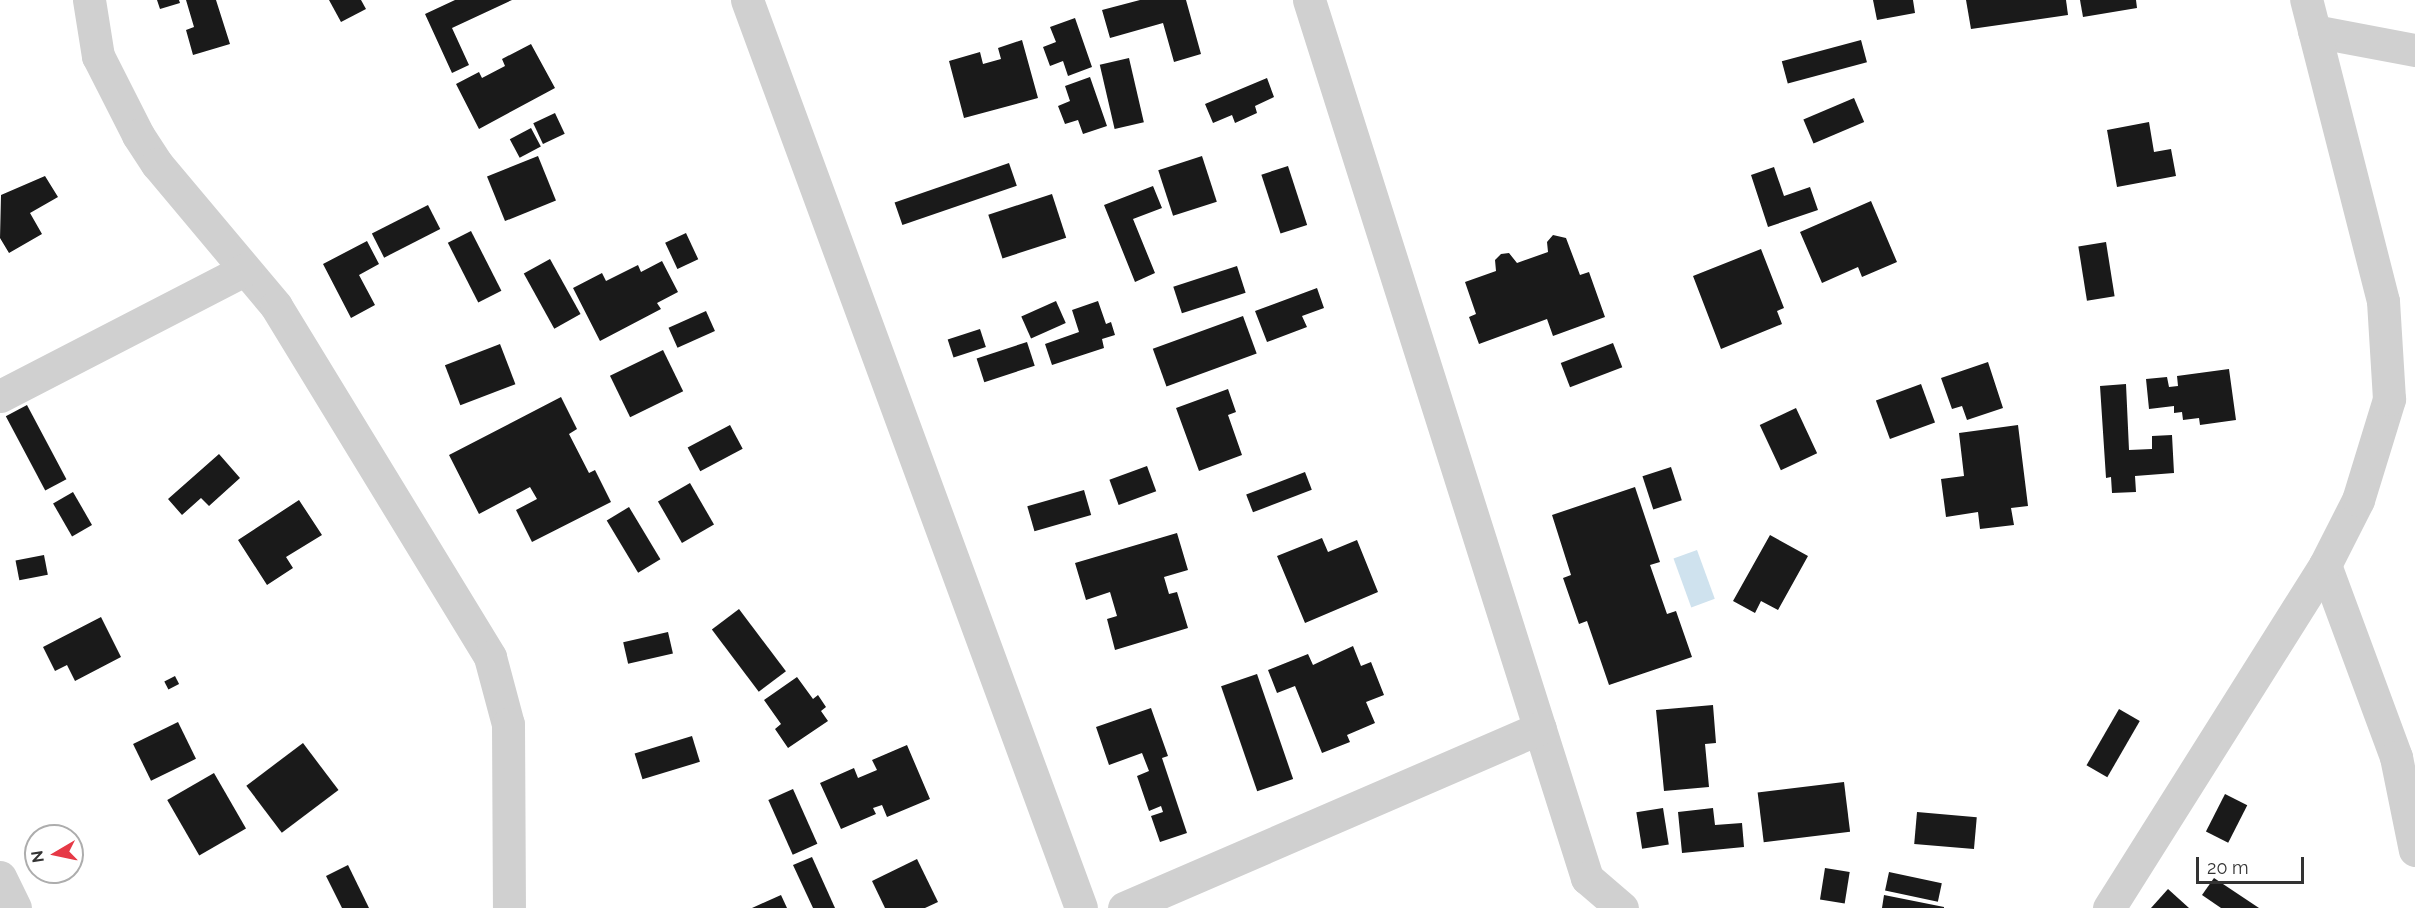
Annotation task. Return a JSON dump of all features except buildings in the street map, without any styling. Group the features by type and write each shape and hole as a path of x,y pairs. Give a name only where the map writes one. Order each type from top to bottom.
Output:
{"street":[{"path":"89,0 90,25 98,56 138,135 157,164 276,306 490,657 508,724 509,908"},
{"path":"747,0 1081,908"},
{"path":"1310,0 1587,878 1622,908"},
{"path":"2109,908 2325,565 2358,500 2402,399 2383,301 2306,0"},
{"path":"2314,31 2415,50"},
{"path":"0,396 244,270"},
{"path":"2325,565 2396,757 2415,850"},
{"path":"1125,908 1540,728"},
{"path":"0,877 15,908"}],"water":[{"path":"1697,550 1715,599 1691,607 1674,559"}]}
